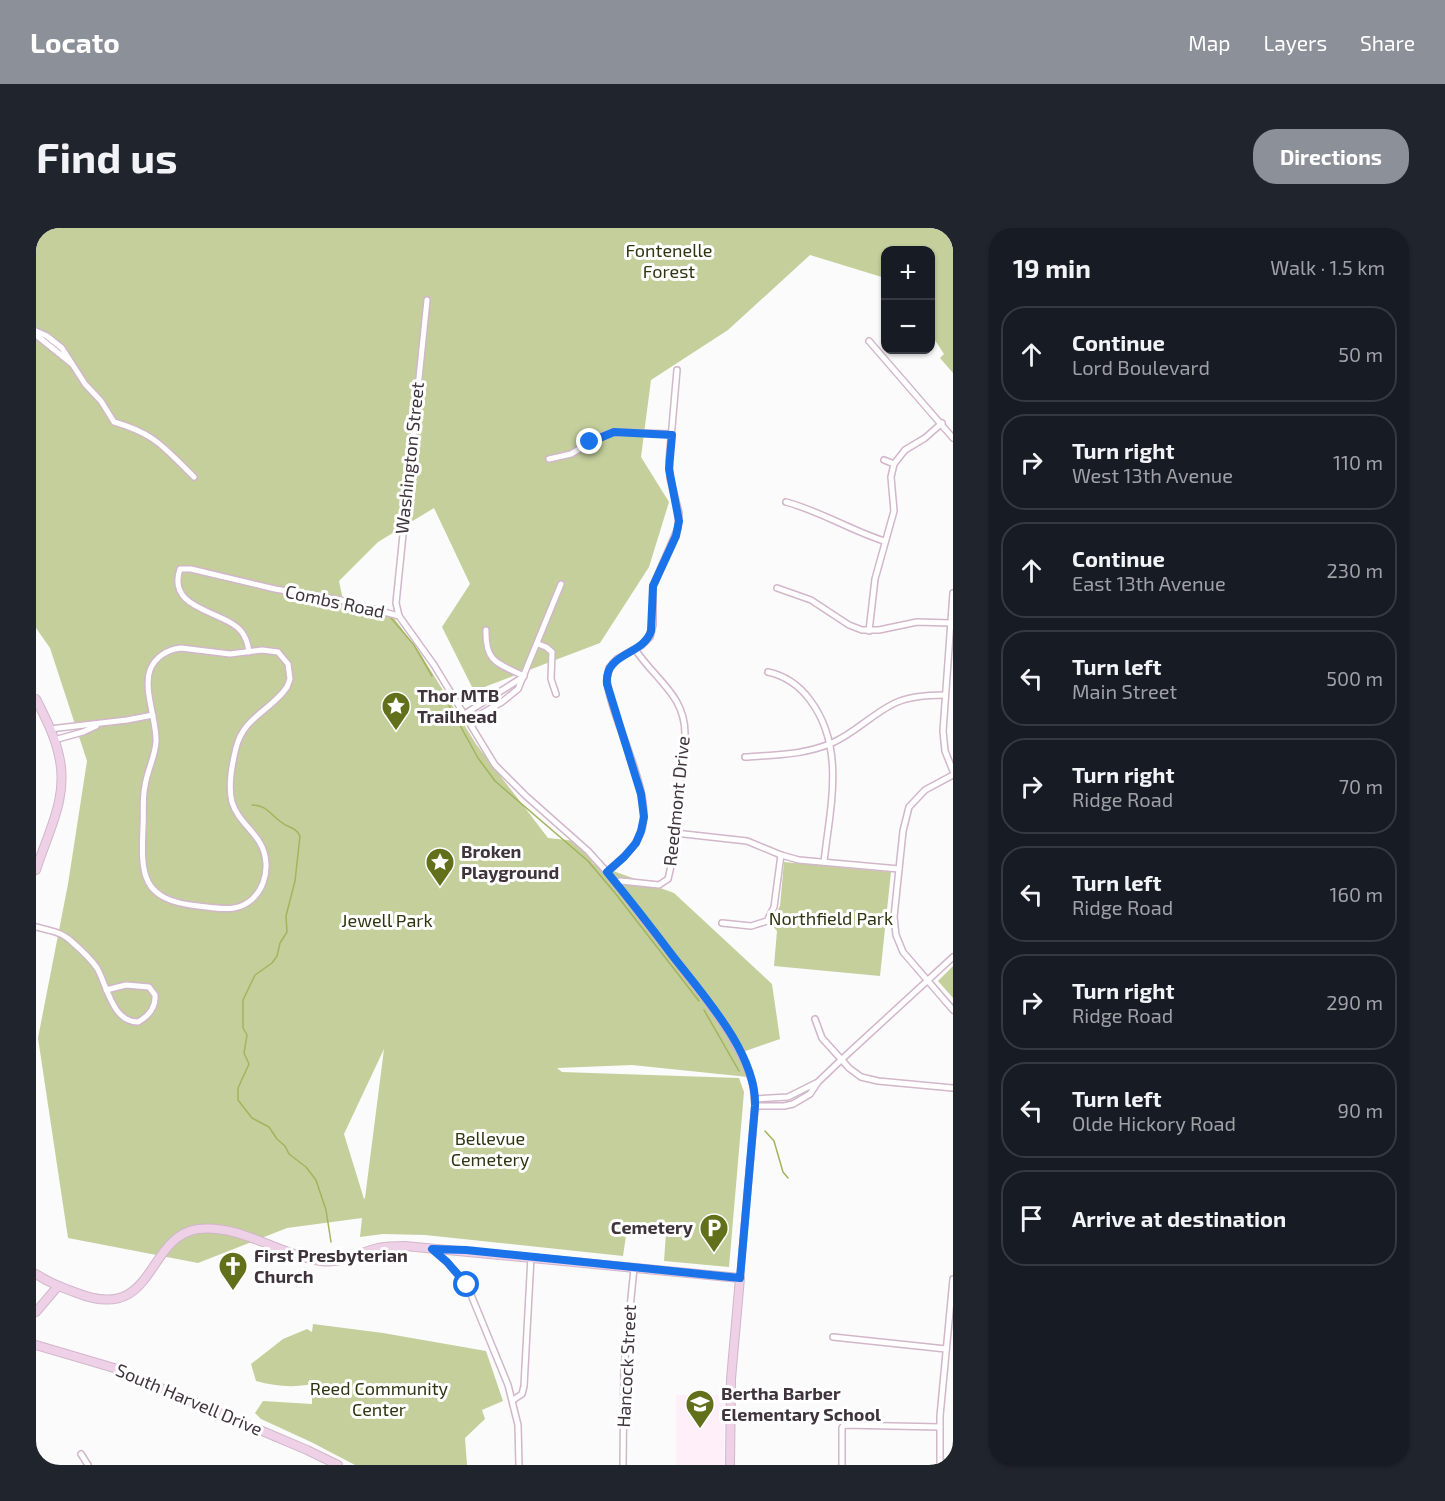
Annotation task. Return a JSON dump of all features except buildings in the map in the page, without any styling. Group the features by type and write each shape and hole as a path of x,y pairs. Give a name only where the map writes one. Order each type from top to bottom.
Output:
{"street":[{"name":"Washington Street","path":"399,616 396,603 427,300"},
{"path":"36,333 74,366 85,384 101,400 114,422 152,436 194,477"},
{"path":"869,341 953,438"},
{"path":"607,872 636,843 644,817 641,794 607,679 613,663 650,637 653,624 653,586 678,528 678,513 669,469 677,370"},
{"path":"870,631 875,579 894,511 891,477 894,464 905,450 925,438 942,423"},
{"path":"549,459 571,454 599,437 614,432 672,435"},
{"path":"884,460 894,464"},
{"path":"786,502 884,541"},
{"name":"Combs Road","path":"249,652 245,637 238,628 186,600 179,583 180,569 191,569 275,589 340,600 399,616 434,665 488,756 504,775 588,851 615,882 698,989 729,1034 750,1075 755,1106 740,1278"},
{"path":"467,722 518,689 561,584"},
{"path":"777,588 811,600 856,628 870,631 917,622 950,623"},
{"path":"953,593 943,738 953,773 925,790 909,807 903,831 894,917 896,935 903,952 953,1010"},
{"path":"486,630 488,654 499,663 524,676"},
{"path":"538,644 552,652 551,679 556,694"},
{"path":"181,648 230,654 268,650 282,655 288,664 290,679 284,692 248,723 240,735 235,750 230,793 232,804 261,844 265,857 265,873 261,890 248,903 227,908 187,905 159,894 146,877 141,858 143,797 156,744 153,714 148,677 152,666 165,652 181,648"},
{"name":"Reedmont Drive","path":"615,882 655,886 663,884 669,875 685,736 684,718 675,698 635,649"},
{"path":"768,672 787,678 807,696 819,713 831,743 833,780 824,862"},
{"path":"463,715 524,676"},
{"path":"745,757 795,753 831,743 902,700 945,695"},
{"path":"36,699 50,729 61,765 61,792 56,814 37,864"},
{"path":"50,729 100,724 153,714"},
{"path":"54,740 83,732 100,724"},
{"path":"675,833 747,841 780,855 899,870"},
{"path":"722,923 751,926 767,921 774,907 780,855"},
{"path":"36,927 61,934 96,966 106,990 113,1005 124,1018 133,1022 142,1019 154,1005 155,994 149,987 126,985 106,990"},
{"path":"755,1106 784,1106 793,1104 810,1094 818,1082 953,957"},
{"path":"815,1019 822,1038 856,1073 869,1079 953,1088"},
{"path":"755,1099 788,1097 818,1082"},
{"path":"36,1274 58,1286 97,1299 108,1300 122,1296 138,1287 175,1239 198,1229 228,1231 321,1261 348,1259 384,1247 405,1246 740,1278 731,1379 730,1465"},
{"path":"432,1249 467,1285 513,1400 518,1425 519,1465"},
{"path":"513,1400 522,1394 525,1386 531,1257"},
{"name":"Hancock Street","path":"623,1465 624,1368 634,1268"},
{"path":"940,1465 940,1427 953,1279"},
{"path":"36,1311 58,1286"},
{"path":"833,1337 946,1349"},
{"name":"South Harvell Drive","path":"36,1345 114,1368 338,1465"},
{"path":"842,1465 842,1428 844,1425 940,1427"},
{"path":"81,1454 88,1465"}],"shaded area":[{"name":"Bertha Barber Elementary School","path":"676,1395 724,1395 724,1465 676,1465"}],"green space":[{"path":"36,228 953,228 953,373 940,358 944,354 935,340 935,246 881,246 881,277 810,255 728,330 651,380 641,457 669,502 649,567 600,643 474,691 442,627 470,584 434,508 378,542 339,581 344,605 394,618 420,653 476,744 548,838 576,841 594,864 674,893 772,984 780,1039 737,1054 748,1077 632,1065 557,1068 562,1072 739,1078 744,1092 729,1267 664,1261 666,1233 627,1229 623,1256 425,1235 383,1234 360,1237 362,1218 287,1228 198,1263 68,1238 38,1038 68,884 87,761 50,648 36,628","holes":["384,1049 365,1198 344,1134"]},
{"name":"Northfield Park","path":"784,862 891,872 880,976 774,966 777,931 771,924 780,906"},
{"path":"953,966 953,998 938,981"},
{"name":"Reed Community Center","path":"313,1324 383,1333 486,1351 503,1401 482,1410 485,1419 465,1438 467,1465 355,1465 261,1419 255,1413 263,1401 312,1404 312,1384 284,1386 256,1381 251,1364 283,1339 307,1329 312,1332"}],"waterway":[{"path":"391,618 414,645 432,676"},
{"path":"441,691 478,758 495,781 588,861 699,1001"},
{"path":"252,805 264,808 300,836 295,881 286,916 287,932 280,943 277,956 272,963 255,975 243,1000 243,1028 247,1035 244,1053 249,1064 238,1088 238,1100 252,1118 269,1127 289,1154 306,1167 316,1180 326,1210 331,1242"},
{"path":"704,1010 739,1071"},
{"path":"765,1131 774,1141 783,1172 788,1178"}],"place":[{"name":"Thor MTB Trailhead","path":"396,732"},
{"name":"Broken Playground","path":"440,888"},
{"name":"Cemetery","path":"714,1254"},
{"name":"First Presbyterian Church","path":"233,1292"},
{"name":"Bertha Barber Elementary School","path":"700,1430"}],"route":[{"path":"467,1285 432,1249 466,1250 740,1278 755,1106 753,1084 740,1052 723,1024 607,872 636,843 644,817 641,794 607,684 607,674 617,659 642,645 650,637 653,624 654,579 676,536 679,521 669,469 672,435 614,432 590,442"}],"park label":[{"name":"Fontenelle Forest","path":"669,261"},
{"name":"Jewell Park","path":"387,921"},
{"name":"Bellevue Cemetery","path":"490,1149"}]}
